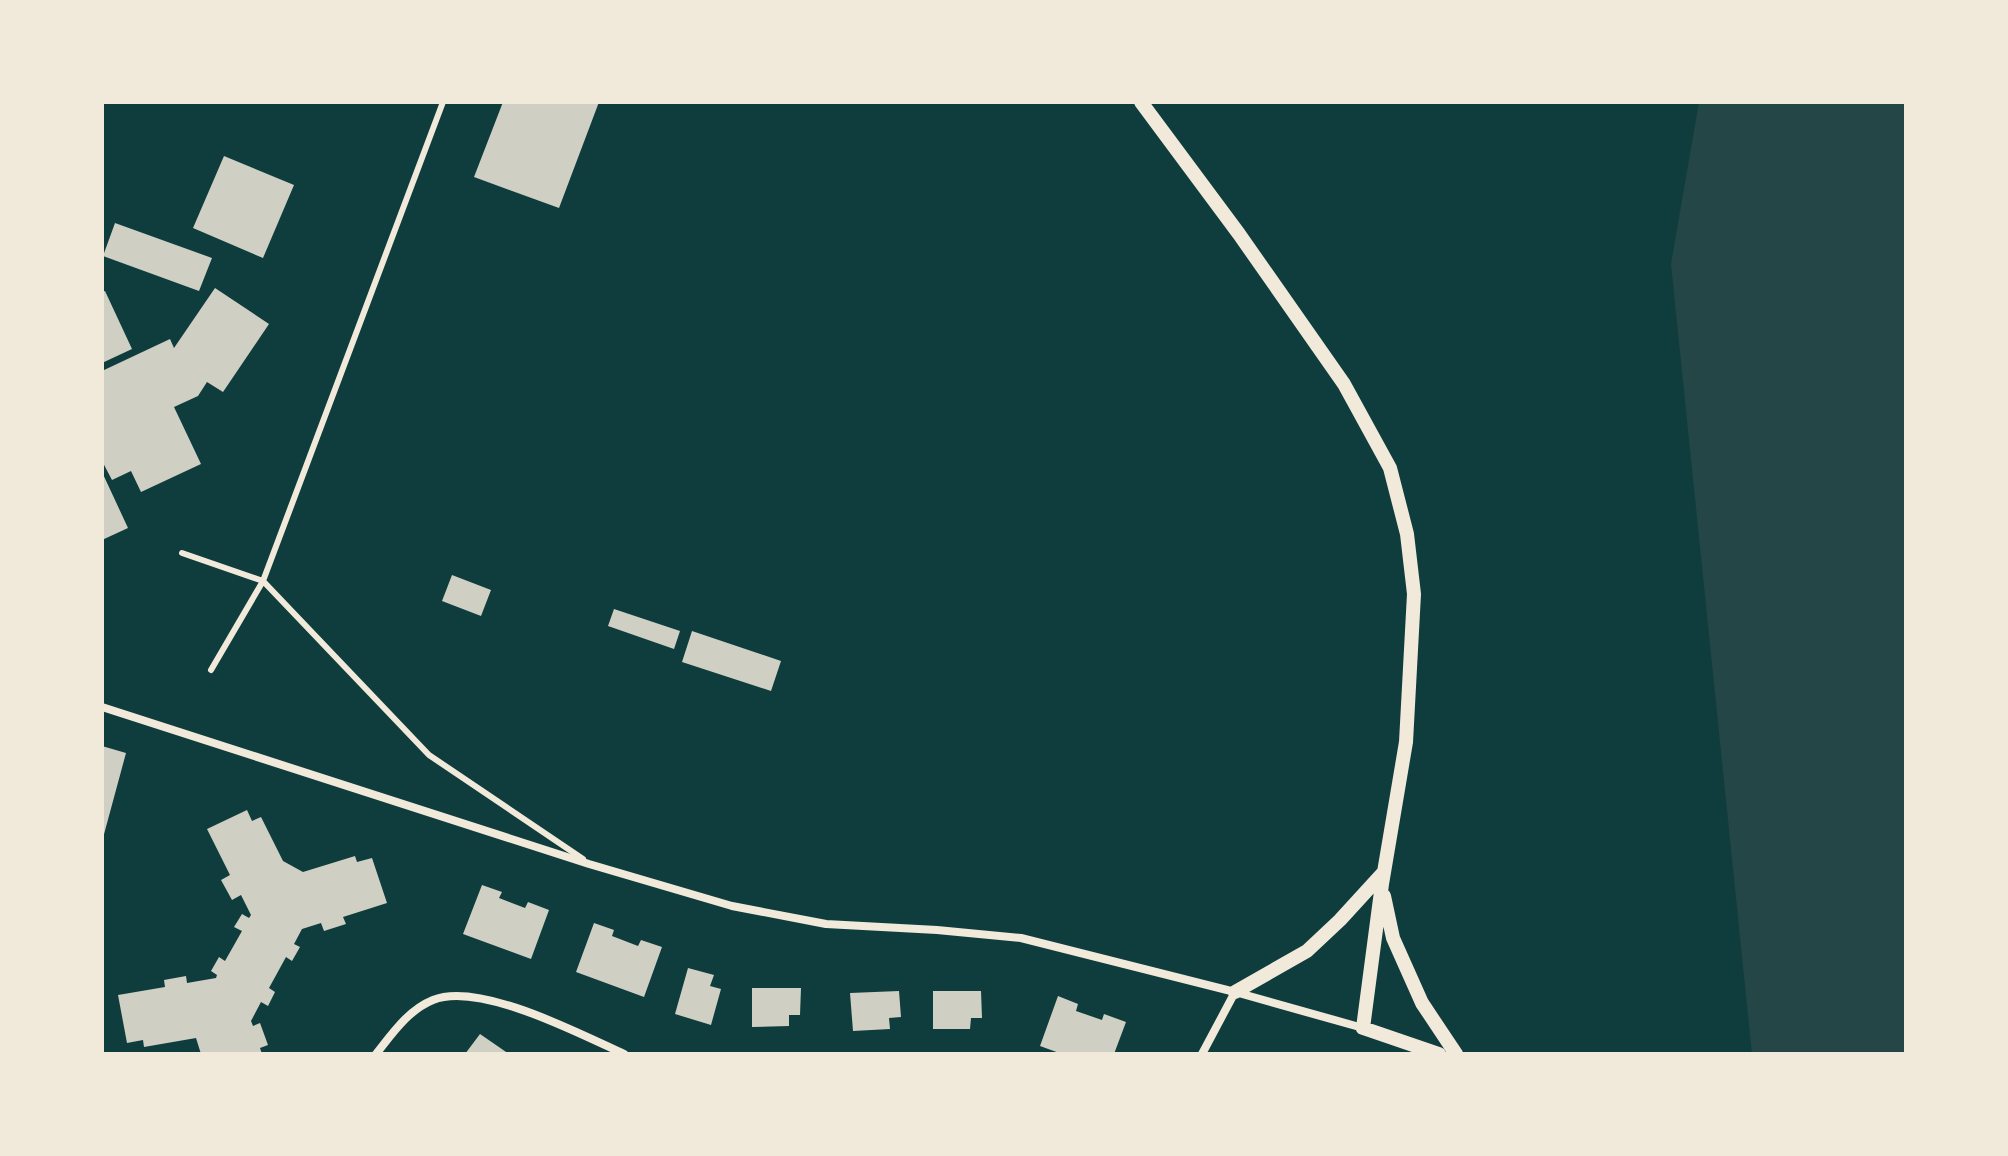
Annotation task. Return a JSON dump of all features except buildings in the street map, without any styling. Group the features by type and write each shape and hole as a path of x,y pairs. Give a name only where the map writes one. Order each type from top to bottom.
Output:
{"street":[{"path":"1141,102 1239,234 1344,384 1390,468 1407,534 1414,594 1406,742 1383,878 1363,1028"},
{"path":"102,707 589,864 732,906 826,924 1021,938 1235,992 1363,1028 1439,1054"},
{"path":"1202,1054 1235,992 1307,951 1383,878"},
{"path":"1383,878 1393,938 1422,1003 1456,1054"},
{"path":"376,1054 404,1019 434,999 464,996 495,999 624,1054"}],"lane":[{"path":"211,670 263,581 443,102"},
{"path":"182,553 263,581 429,755 589,864"}],"shaded area":[{"path":"1699,102 1906,102 1906,1054 1752,1054 1671,264"}]}
